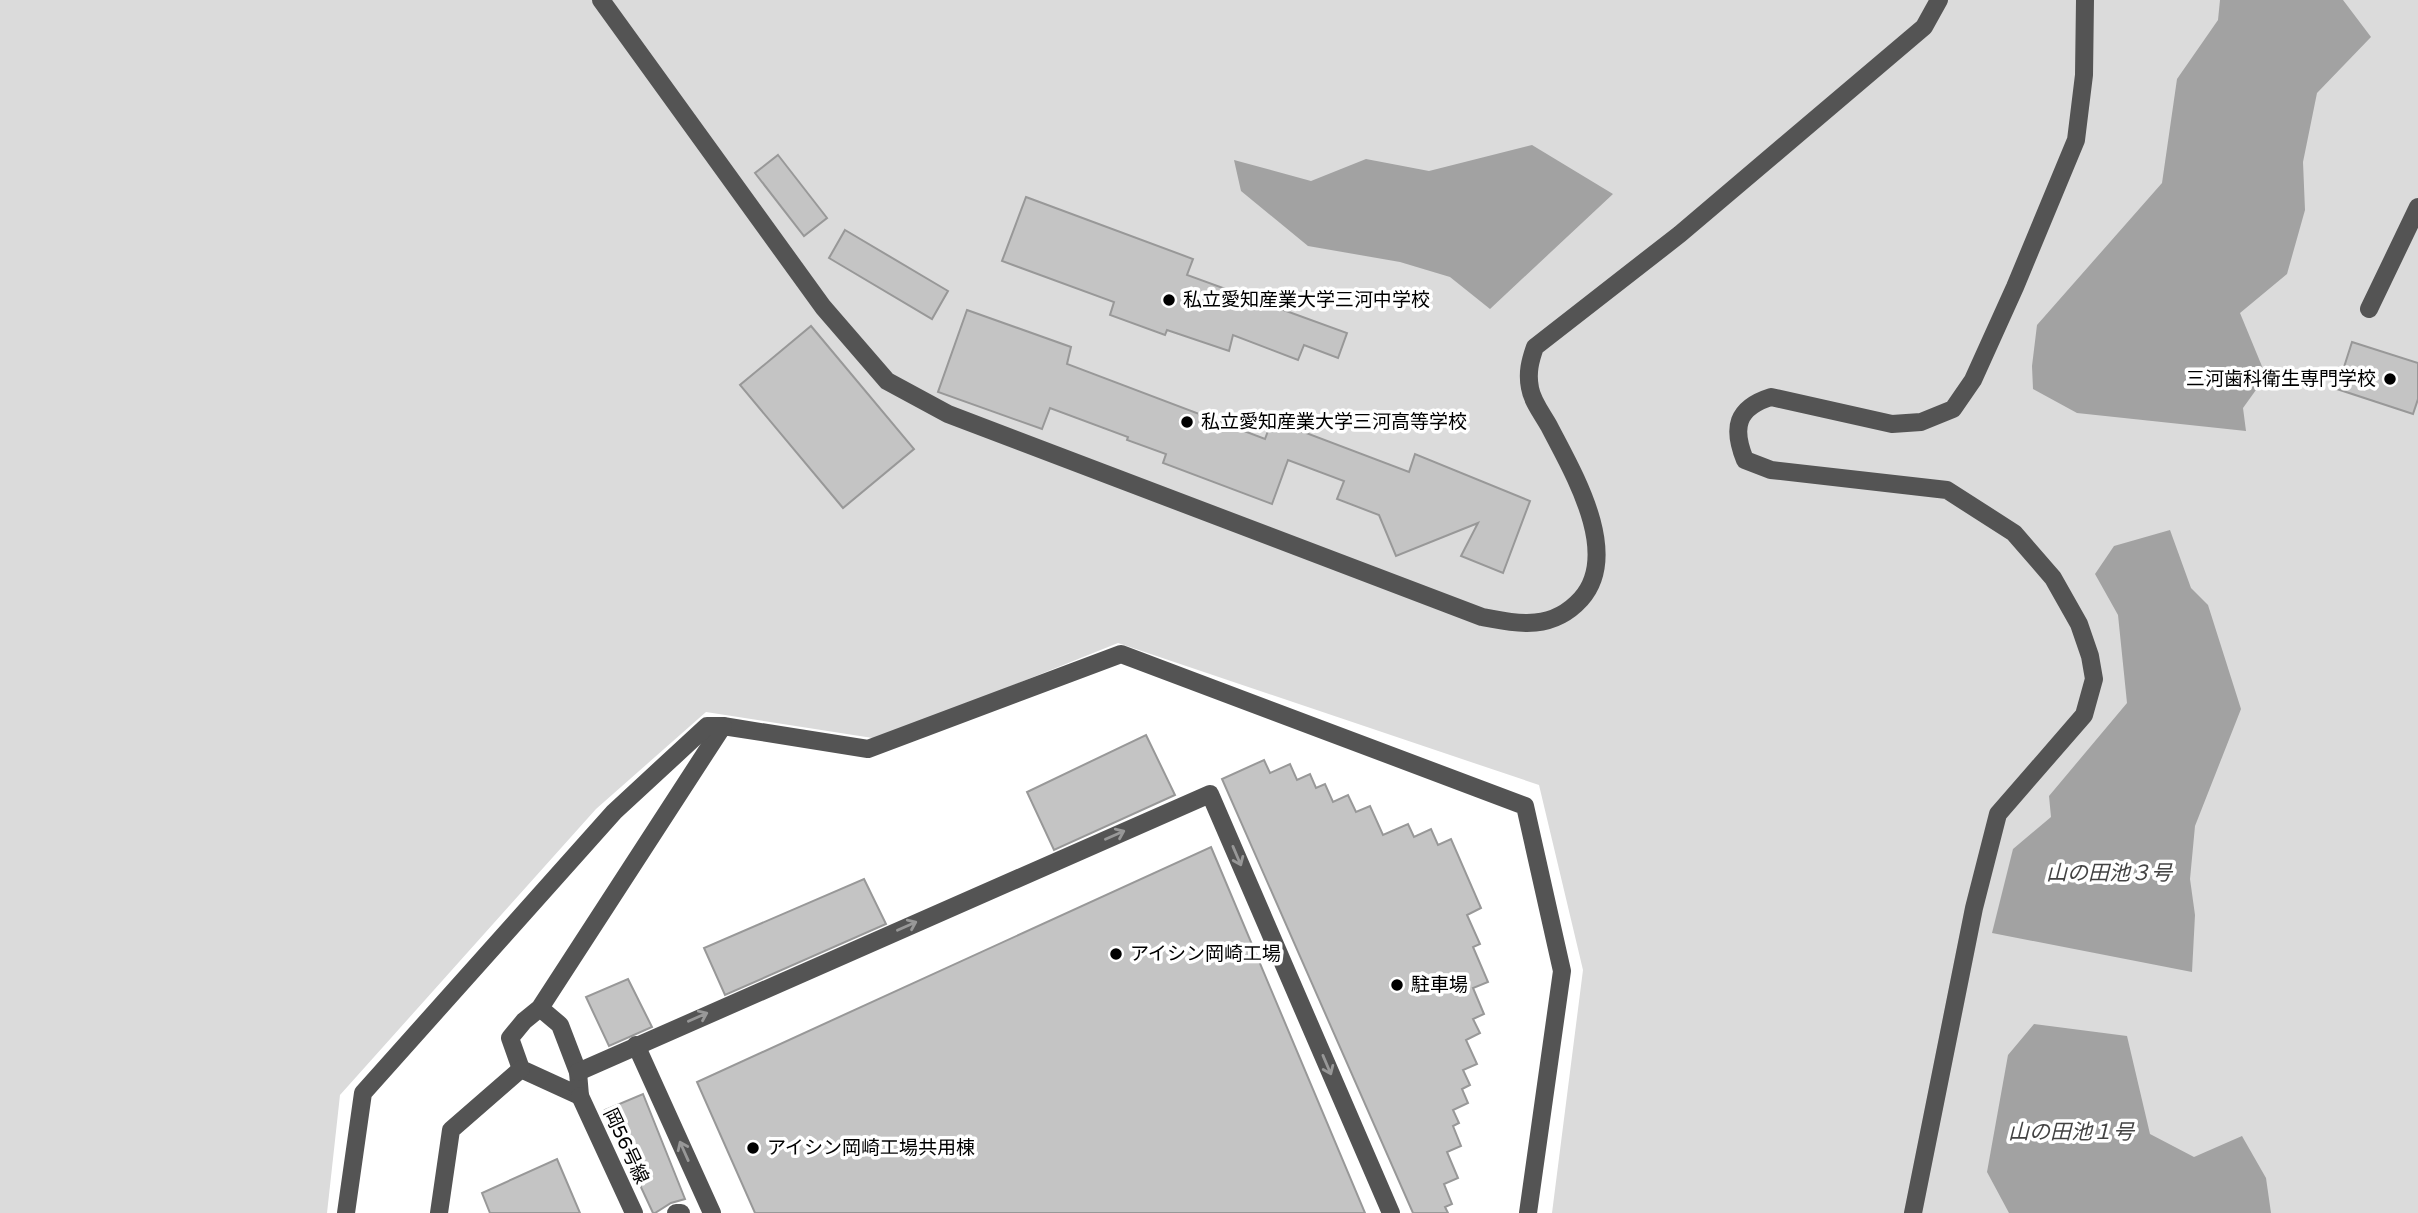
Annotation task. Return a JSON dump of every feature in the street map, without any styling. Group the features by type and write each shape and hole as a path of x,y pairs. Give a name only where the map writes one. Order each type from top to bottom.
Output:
{"street":[{"path":"601,0 823,307 887,381 948,414 974,424 1482,617 1525,625 1553,620 1574,606 1588,591 1596,567 1595,535 1579,484 1530,391 1528,369 1535,347 1680,234 1924,27 1939,0"},
{"path":"1913,1213 1974,908 1998,814 2084,715 2094,679 2090,656 2079,624 2053,578 2014,533 1947,490 1771,470 1745,460 1737,440 1741,418 1752,403 1770,397 1892,424 1921,422 1953,409 1973,380 2076,139 2084,75 2085,0"},
{"path":"2369,309 2418,207"},
{"path":"346,1213 363,1093 614,812 707,726 723,726 868,749 1121,654 1525,806 1562,971 1528,1213"},
{"path":"540,1009 560,1025 578,1072 580,1096 521,1069 510,1038 524,1021 540,1009 723,726"},
{"path":"578,1072 1210,794 1391,1213"},
{"path":"636,1045 712,1213"},
{"path":"439,1213 450,1130 521,1069"},
{"name":"岡56号線","path":"580,1096 634,1213"}],"shaded area":[{"path":"0,0 2418,0 2418,1213 1552,1213 1583,970 1539,785 1118,643 879,739 706,712 596,809 340,1095 327,1213 0,1213"}],"water":[{"path":"2220,0 2343,0 2371,37 2317,93 2303,162 2305,210 2287,274 2240,313 2266,376 2243,408 2246,431 2077,413 2033,389 2032,366 2037,325 2162,183 2177,79 2218,20"},
{"path":"1532,145 1613,194 1490,309 1450,277 1400,262 1308,246 1241,191 1234,160 1311,181 1366,159 1429,171"},
{"name":"山の田池３号","path":"2170,530 2191,588 2208,605 2241,709 2195,826 2190,879 2195,915 2192,972 1992,933 2013,849 2051,817 2049,796 2127,703 2118,615 2095,574 2114,546"},
{"name":"山の田池１号","path":"2034,1024 2127,1036 2150,1134 2194,1157 2242,1136 2266,1178 2271,1213 2009,1213 1987,1172 2008,1055"}],"building":[{"path":"778,155 827,218 804,236 755,173"},
{"path":"1026,197 1193,259 1187,275 1347,333 1338,358 1304,345 1298,360 1233,335 1229,351 1167,330 1165,335 1110,315 1114,302 1002,261"},
{"path":"845,230 948,291 932,319 829,258"},
{"path":"967,310 1071,347 1067,364 1265,439 1272,420 1409,472 1415,454 1530,501 1503,573 1461,556 1478,523 1396,556 1379,515 1337,499 1344,481 1288,460 1272,504 1163,463 1166,454 1050,408 1042,429 938,392"},
{"path":"811,326 914,449 843,508 740,385"},
{"path":"2352,342 2418,363 2418,399 2413,414 2337,389"},
{"path":"1146,735 1175,795 1054,850 1027,792"},
{"name":"駐車場","path":"1264,760 1270,773 1290,764 1297,780 1310,774 1316,788 1325,784 1333,802 1348,795 1356,812 1370,806 1383,835 1408,824 1414,837 1431,829 1438,845 1451,839 1481,908 1467,915 1480,944 1473,947 1488,982 1473,988 1484,1014 1473,1019 1480,1033 1466,1040 1477,1064 1463,1070 1470,1085 1462,1089 1468,1103 1453,1110 1459,1123 1453,1126 1461,1146 1447,1152 1458,1178 1444,1184 1452,1204 1445,1207 1448,1213 1413,1213 1222,779"},
{"name":"アイシン岡崎工場","path":"1211,847 1365,1213 755,1213 697,1082"},
{"path":"864,879 886,924 725,995 704,948"},
{"path":"628,979 652,1027 609,1046 586,997"},
{"path":"643,1094 685,1199 671,1203 655,1213 605,1110"},
{"path":"557,1159 580,1213 490,1213 482,1193"}],"place":[{"name":"私立愛知産業大学三河中学校","path":"1169,300"},
{"name":"三河歯科衛生専門学校","path":"2390,379"},
{"name":"私立愛知産業大学三河高等学校","path":"1187,422"},
{"name":"アイシン岡崎工場","path":"1116,954"},
{"name":"駐車場","path":"1397,985"},
{"name":"アイシン岡崎工場共用棟","path":"753,1148"}]}
